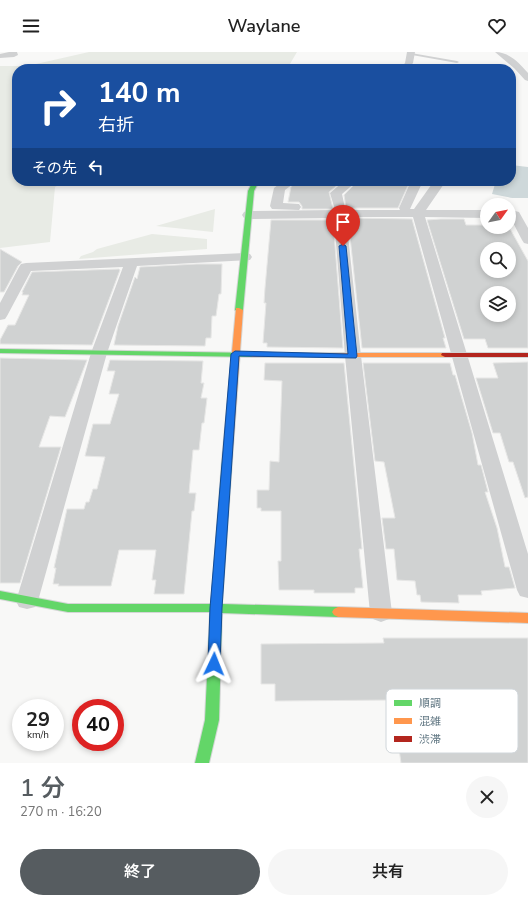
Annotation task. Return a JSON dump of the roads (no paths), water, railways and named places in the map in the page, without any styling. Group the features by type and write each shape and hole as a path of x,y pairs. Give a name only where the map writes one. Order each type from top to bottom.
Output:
{"street":[{"path":"0,56 10,56 14,54 13,52"},
{"path":"499,52 514,64"},
{"path":"409,64 412,53"},
{"path":"516,65 528,78"},
{"path":"202,763 212,720 216,608 235,354 248,215 251,191 254,186"},
{"path":"283,186 280,188 276,206 339,211"},
{"path":"345,186 336,193 382,613"},
{"path":"416,186 412,212 460,355 528,590"},
{"path":"412,212 435,186"},
{"path":"248,215 339,211 480,214"},
{"path":"517,215 528,240"},
{"path":"0,316 4,300 26,267 245,257"},
{"path":"27,601 99,353 131,263"},
{"path":"0,351 353,356 528,355"},
{"path":"0,596 68,608 216,608 528,618"}],"lane":[{"path":"412,53 457,62"}]}
